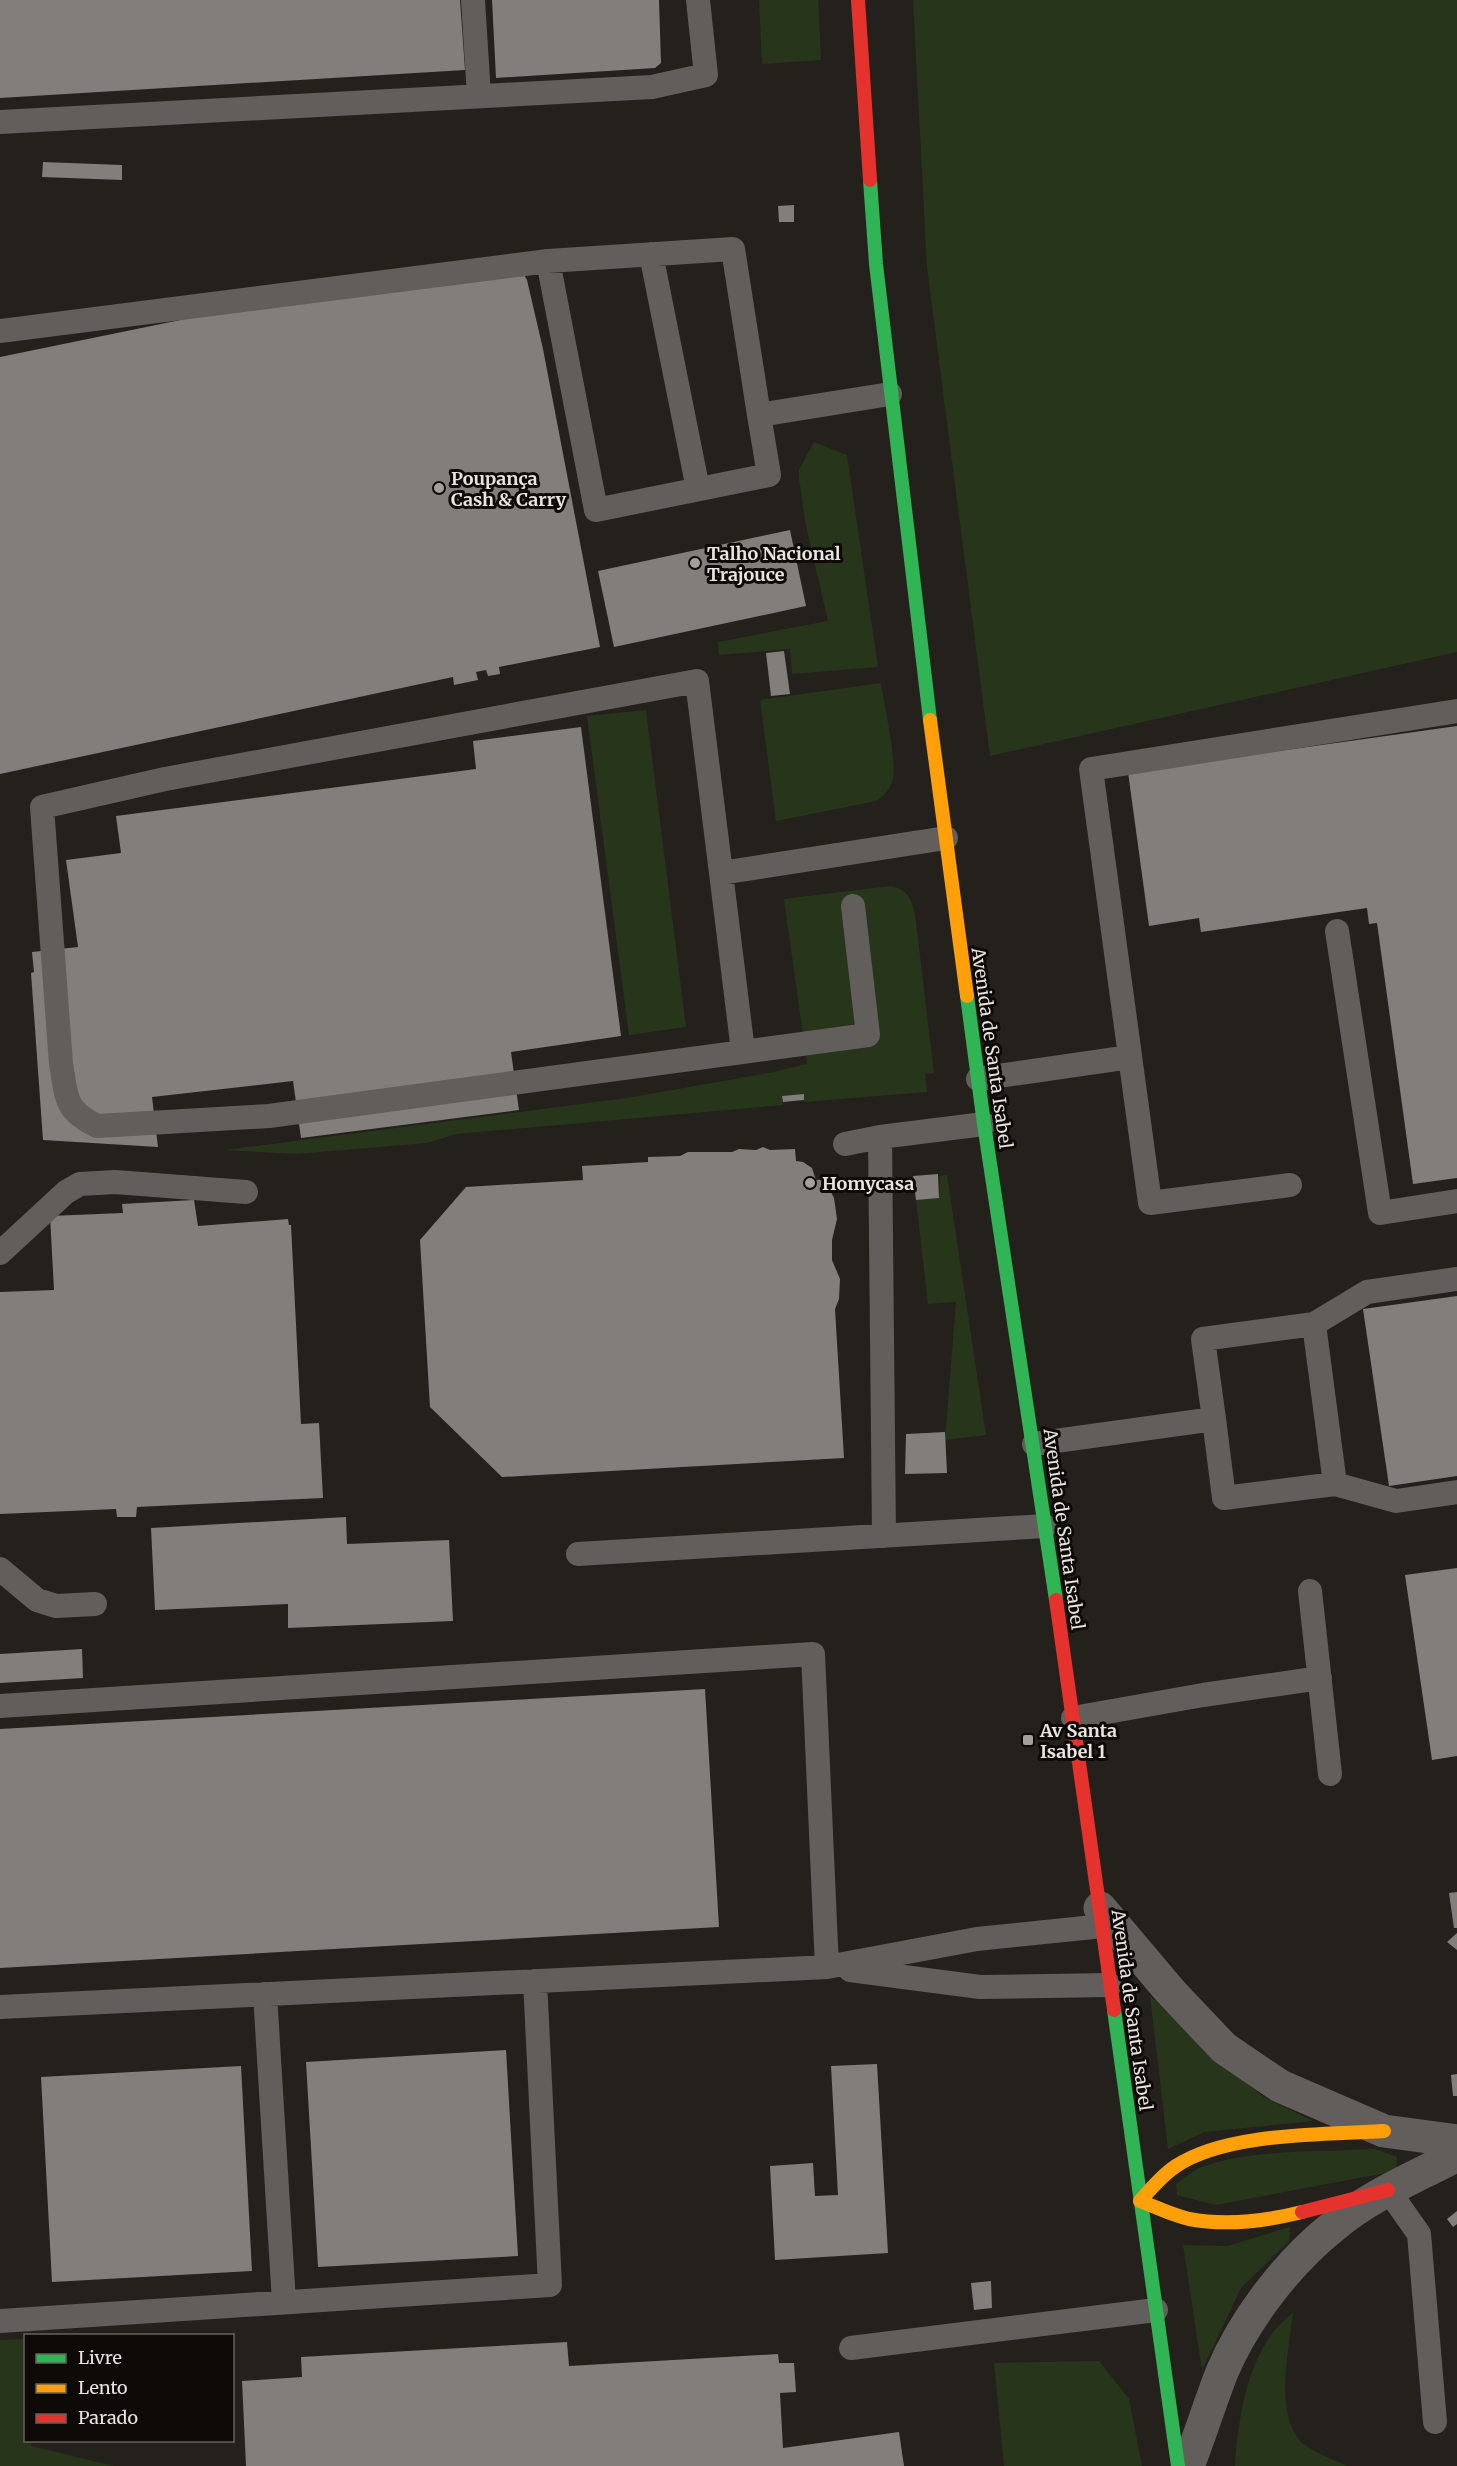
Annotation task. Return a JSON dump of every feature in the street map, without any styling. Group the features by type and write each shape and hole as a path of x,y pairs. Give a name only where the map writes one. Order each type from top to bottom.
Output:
{"main road":[{"name":"Avenida de Santa Isabel","path":"858,0 876,264 914,596 984,1124 1034,1444 1178,2466"},
{"path":"1384,2131 1265,2141 1215,2149 1184,2161 1163,2176 1140,2201 1194,2220 1228,2222 1287,2216 1388,2190"}],"street":[{"path":"1101,1917 1224,2048 1280,2086 1384,2131 1457,2141"},
{"path":"1188,2466 1223,2370 1260,2302 1335,2225 1388,2190 1457,2155"}],"lane":[{"path":"473,0 479,96"},
{"path":"0,122 652,87 706,75 698,0"},
{"path":"0,331 548,261 733,249 769,475 596,510 548,261"},
{"path":"651,254 698,489"},
{"path":"759,415 890,394"},
{"path":"742,1051 697,681 165,778 42,807 63,1075 67,1098 78,1117 98,1126 269,1116 868,1035 853,906"},
{"path":"1290,1185 1150,1203 1090,769 1457,711"},
{"path":"721,873 946,837"},
{"path":"1337,931 1380,1213 1457,1201"},
{"path":"978,1079 1130,1057"},
{"path":"844,1144 880,1137 984,1124"},
{"path":"880,1137 884,1536"},
{"path":"0,1253 66,1192 80,1184 115,1182 246,1192"},
{"path":"1457,1279 1367,1292 1314,1324 1203,1339 1224,1498 1335,1484 1396,1501 1457,1492"},
{"path":"1314,1324 1335,1484"},
{"path":"1034,1444 1214,1419"},
{"path":"578,1554 1045,1526"},
{"path":"0,1569 37,1600 56,1606 94,1604"},
{"path":"1310,1591 1330,1774"},
{"path":"0,1706 813,1654 826,1967"},
{"path":"1073,1718 1203,1695 1320,1678"},
{"path":"0,2007 826,1967 1101,1917"},
{"path":"826,1967 980,1987 1110,1986"},
{"path":"0,2321 550,2285 535,1981"},
{"path":"265,1995 284,2302"},
{"path":"1388,2190 1419,2234 1435,2422"},
{"path":"851,2348 1156,2310"}],"green space":[{"path":"759,0 818,0 821,60 762,64"},
{"path":"913,0 1457,0 1457,652 990,756 927,267"},
{"path":"814,442 847,455 878,667 792,674 790,649 719,655 718,642 828,621 805,521 799,478 799,470"},
{"path":"881,683 894,770 887,792 876,801 776,821 760,700"},
{"path":"646,710 686,1027 629,1035 587,716"},
{"path":"890,886 901,889 907,895 915,914 934,1073 925,1074 927,1092 804,1102 804,1094 782,1096 783,1105 456,1134 427,1143 296,1154 225,1150 627,1098 807,1064 784,899"},
{"path":"947,1175 986,1435 945,1440 956,1302 928,1304 916,1200 939,1197 940,1176"},
{"path":"1150,1996 1262,2096 1313,2121 1204,2132 1168,2149"},
{"path":"1375,2149 1397,2157 1396,2171 1216,2205 1177,2195 1176,2184 1199,2168 1238,2157 1309,2151"},
{"path":"1290,2227 1289,2241 1241,2288 1202,2370 1183,2245 1227,2246"},
{"path":"1293,2313 1285,2380 1288,2414 1293,2429 1305,2445 1347,2466 1235,2466 1243,2404 1256,2362 1278,2326"},
{"path":"24,2339 24,2442 31,2442 31,2446 114,2466 0,2466 0,2340"},
{"path":"1099,2361 1129,2399 1142,2466 1004,2466 994,2363"}],"building":[{"path":"0,0 460,0 465,70 0,98"},
{"path":"492,0 659,0 661,63 655,68 496,78"},
{"path":"43,162 122,165 122,180 42,177"},
{"path":"794,205 794,222 779,222 778,206"},
{"path":"487,257 497,257 523,273 527,280 543,349 600,647 499,667 500,674 488,676 486,670 476,672 478,680 454,685 453,677 0,774 0,357"},
{"path":"790,530 806,606 614,647 598,571"},
{"path":"784,651 790,694 771,696 766,653"},
{"path":"1457,726 1457,1178 1413,1184 1377,923 1369,924 1367,908 1201,932 1199,918 1149,926 1128,772"},
{"path":"581,727 621,1036 511,1052 519,1110 301,1138 293,1081 152,1097 158,1147 43,1140 31,973 34,972 32,952 78,947 66,860 121,853 116,816 476,769 473,741"},
{"path":"804,1094 804,1100 783,1102 782,1096"},
{"path":"763,1147 770,1150 795,1149 796,1161 803,1162 812,1168 816,1180 828,1179 834,1198 837,1219 832,1240 832,1260 840,1279 839,1299 835,1309 844,1458 502,1477 430,1407 420,1240 466,1187 583,1180 582,1166 648,1162 648,1157 680,1156 688,1152 756,1150"},
{"path":"938,1174 939,1198 916,1200 913,1176"},
{"path":"194,1200 198,1226 288,1219 291,1225 301,1424 319,1423 323,1498 137,1507 136,1517 117,1517 116,1509 0,1514 0,1292 54,1290 50,1216 123,1213 122,1204"},
{"path":"1457,1296 1457,1476 1389,1486 1363,1309"},
{"path":"945,1432 947,1473 905,1474 906,1434"},
{"path":"346,1517 347,1544 449,1540 453,1621 288,1628 288,1604 155,1610 151,1528"},
{"path":"1457,1568 1457,1756 1432,1760 1405,1575"},
{"path":"82,1649 83,1678 0,1683 0,1654"},
{"path":"705,1689 719,1927 0,1968 0,1729"},
{"path":"1457,1892 1457,1928 1454,1928 1449,1893"},
{"path":"1457,1933 1457,1950 1447,1942"},
{"path":"506,2050 518,2256 318,2267 306,2062"},
{"path":"877,2064 888,2253 775,2260 770,2166 813,2163 815,2196 838,2195 831,2066"},
{"path":"241,2066 252,2271 52,2282 41,2077"},
{"path":"1457,2074 1457,2096 1453,2096 1451,2075"},
{"path":"1457,2211 1457,2224 1453,2227 1447,2219"},
{"path":"991,2281 992,2308 974,2310 971,2283"},
{"path":"567,2342 569,2366 778,2354 779,2363 794,2363 796,2392 780,2393 783,2448 899,2432 904,2466 246,2466 242,2381 302,2377 301,2357"}],"traffic: fast":[{"path":"870,180 876,264 930,720"},
{"path":"967,996 984,1124 1056,1600"},
{"path":"1114,2010 1178,2466"}],"traffic: slow":[{"path":"930,720 967,996"},
{"path":"1302,2212 1260,2220 1217,2222 1189,2219 1140,2201 1161,2178 1176,2166 1197,2155 1222,2147 1277,2137 1384,2131"}],"traffic: jam":[{"path":"858,0 870,180"},
{"path":"1056,1600 1114,2010"},
{"path":"1302,2212 1388,2190"}],"place":[{"name":"Poupança Cash & Carry","path":"439,488"},
{"name":"Talho Nacional Trajouce","path":"695,563"},
{"name":"Homycasa","path":"810,1183"},
{"name":"Av Santa Isabel 1","path":"1028,1740"}]}
